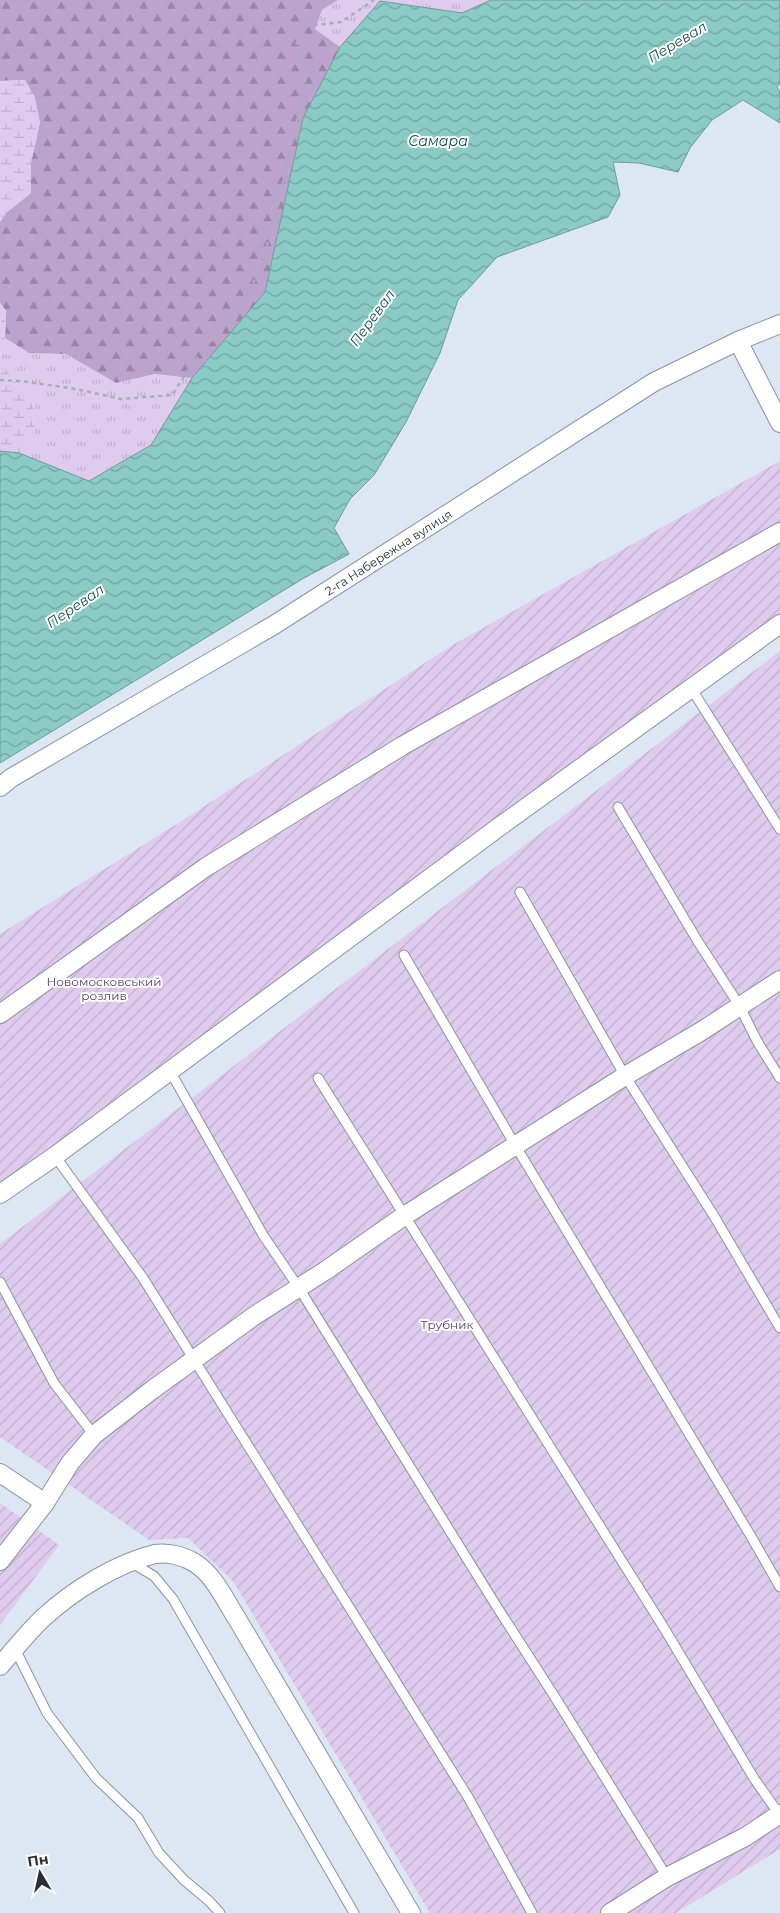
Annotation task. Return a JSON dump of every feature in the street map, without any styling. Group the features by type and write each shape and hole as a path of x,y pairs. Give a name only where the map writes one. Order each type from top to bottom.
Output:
{"street":[{"name":"2-га Набережна вулиця","path":"0,787 11,778 274,625 654,382 738,341 780,324"},
{"path":"738,341 780,423"},
{"path":"0,1014 214,862 402,746 780,532"},
{"path":"0,1194 56,1156 499,827 780,624"},
{"path":"0,1561 45,1503 70,1463 94,1435 152,1390 254,1316 299,1288 404,1216 625,1076 700,1032 780,980"},
{"path":"0,1473 45,1503"},
{"path":"0,1666 42,1619 70,1596 99,1577 156,1554 175,1554 196,1563 213,1581 236,1617 411,1913"},
{"path":"610,1913 667,1876 745,1837 779,1814"}],"lane":[{"path":"691,688 780,829"},
{"path":"618,807 697,940 739,1005 757,1041 780,1078"},
{"path":"520,892 625,1076 714,1216 780,1328"},
{"path":"404,955 515,1145 780,1587"},
{"path":"170,1071 263,1235 299,1288 496,1607 667,1876"},
{"path":"318,1078 664,1628 755,1780 779,1814"},
{"path":"56,1156 143,1278 468,1798 532,1913"},
{"path":"0,1282 54,1383 94,1435"},
{"path":"132,1563 154,1576 173,1599 354,1913"},
{"path":"15,1649 47,1713 96,1778 138,1818 159,1853 184,1880 220,1913"}],"path":[{"path":"0,380 67,388 121,399 172,395 193,363 228,321 258,275 275,219 307,73 296,47 300,27 341,22 374,0"}],"green space":[{"path":"0,0 338,0 322,10 315,29 340,47 303,118 265,292 192,378 155,374 116,383 66,354 29,353 5,338 6,311 0,303 0,222 7,212 31,193 31,163 40,122 25,80 0,81"},
{"path":"338,0 491,0 462,13 380,1 340,47 315,29 322,10"},
{"path":"25,80 35,97 40,122 31,163 31,193 7,212 0,222 0,81"},
{"path":"0,303 6,311 5,338 0,354"},
{"path":"5,338 29,353 66,354 116,383 156,374 192,378 151,445 89,481 19,453 35,432 33,401 10,376 0,361"},
{"path":"0,362 33,401 35,433 19,453 0,451"},
{"name":"Новомосковський розлив","path":"780,461 780,614 555,782 0,1187 0,934 180,822 451,646"},
{"name":"Трубник","path":"780,651 780,1849 676,1913 430,1913 233,1581 188,1538 149,1540 0,1437 0,1244"},
{"path":"0,1503 59,1545 0,1625"}],"water":[{"name":"Самара","path":"491,0 780,0 780,84 777,87 780,92 780,123 743,100 712,120 690,148 678,172 639,163 613,162 620,195 608,217 497,257 458,300 440,353 406,422 374,475 350,499 334,528 349,554 304,578 0,763 0,451 19,453 89,481 151,445 192,378 265,292 303,118 340,47 380,1 462,13"}],"water label":[{"name":"Перевал","path":"677,42"},
{"name":"Перевал","path":"372,318"},
{"name":"Перевал","path":"75,606"}]}
